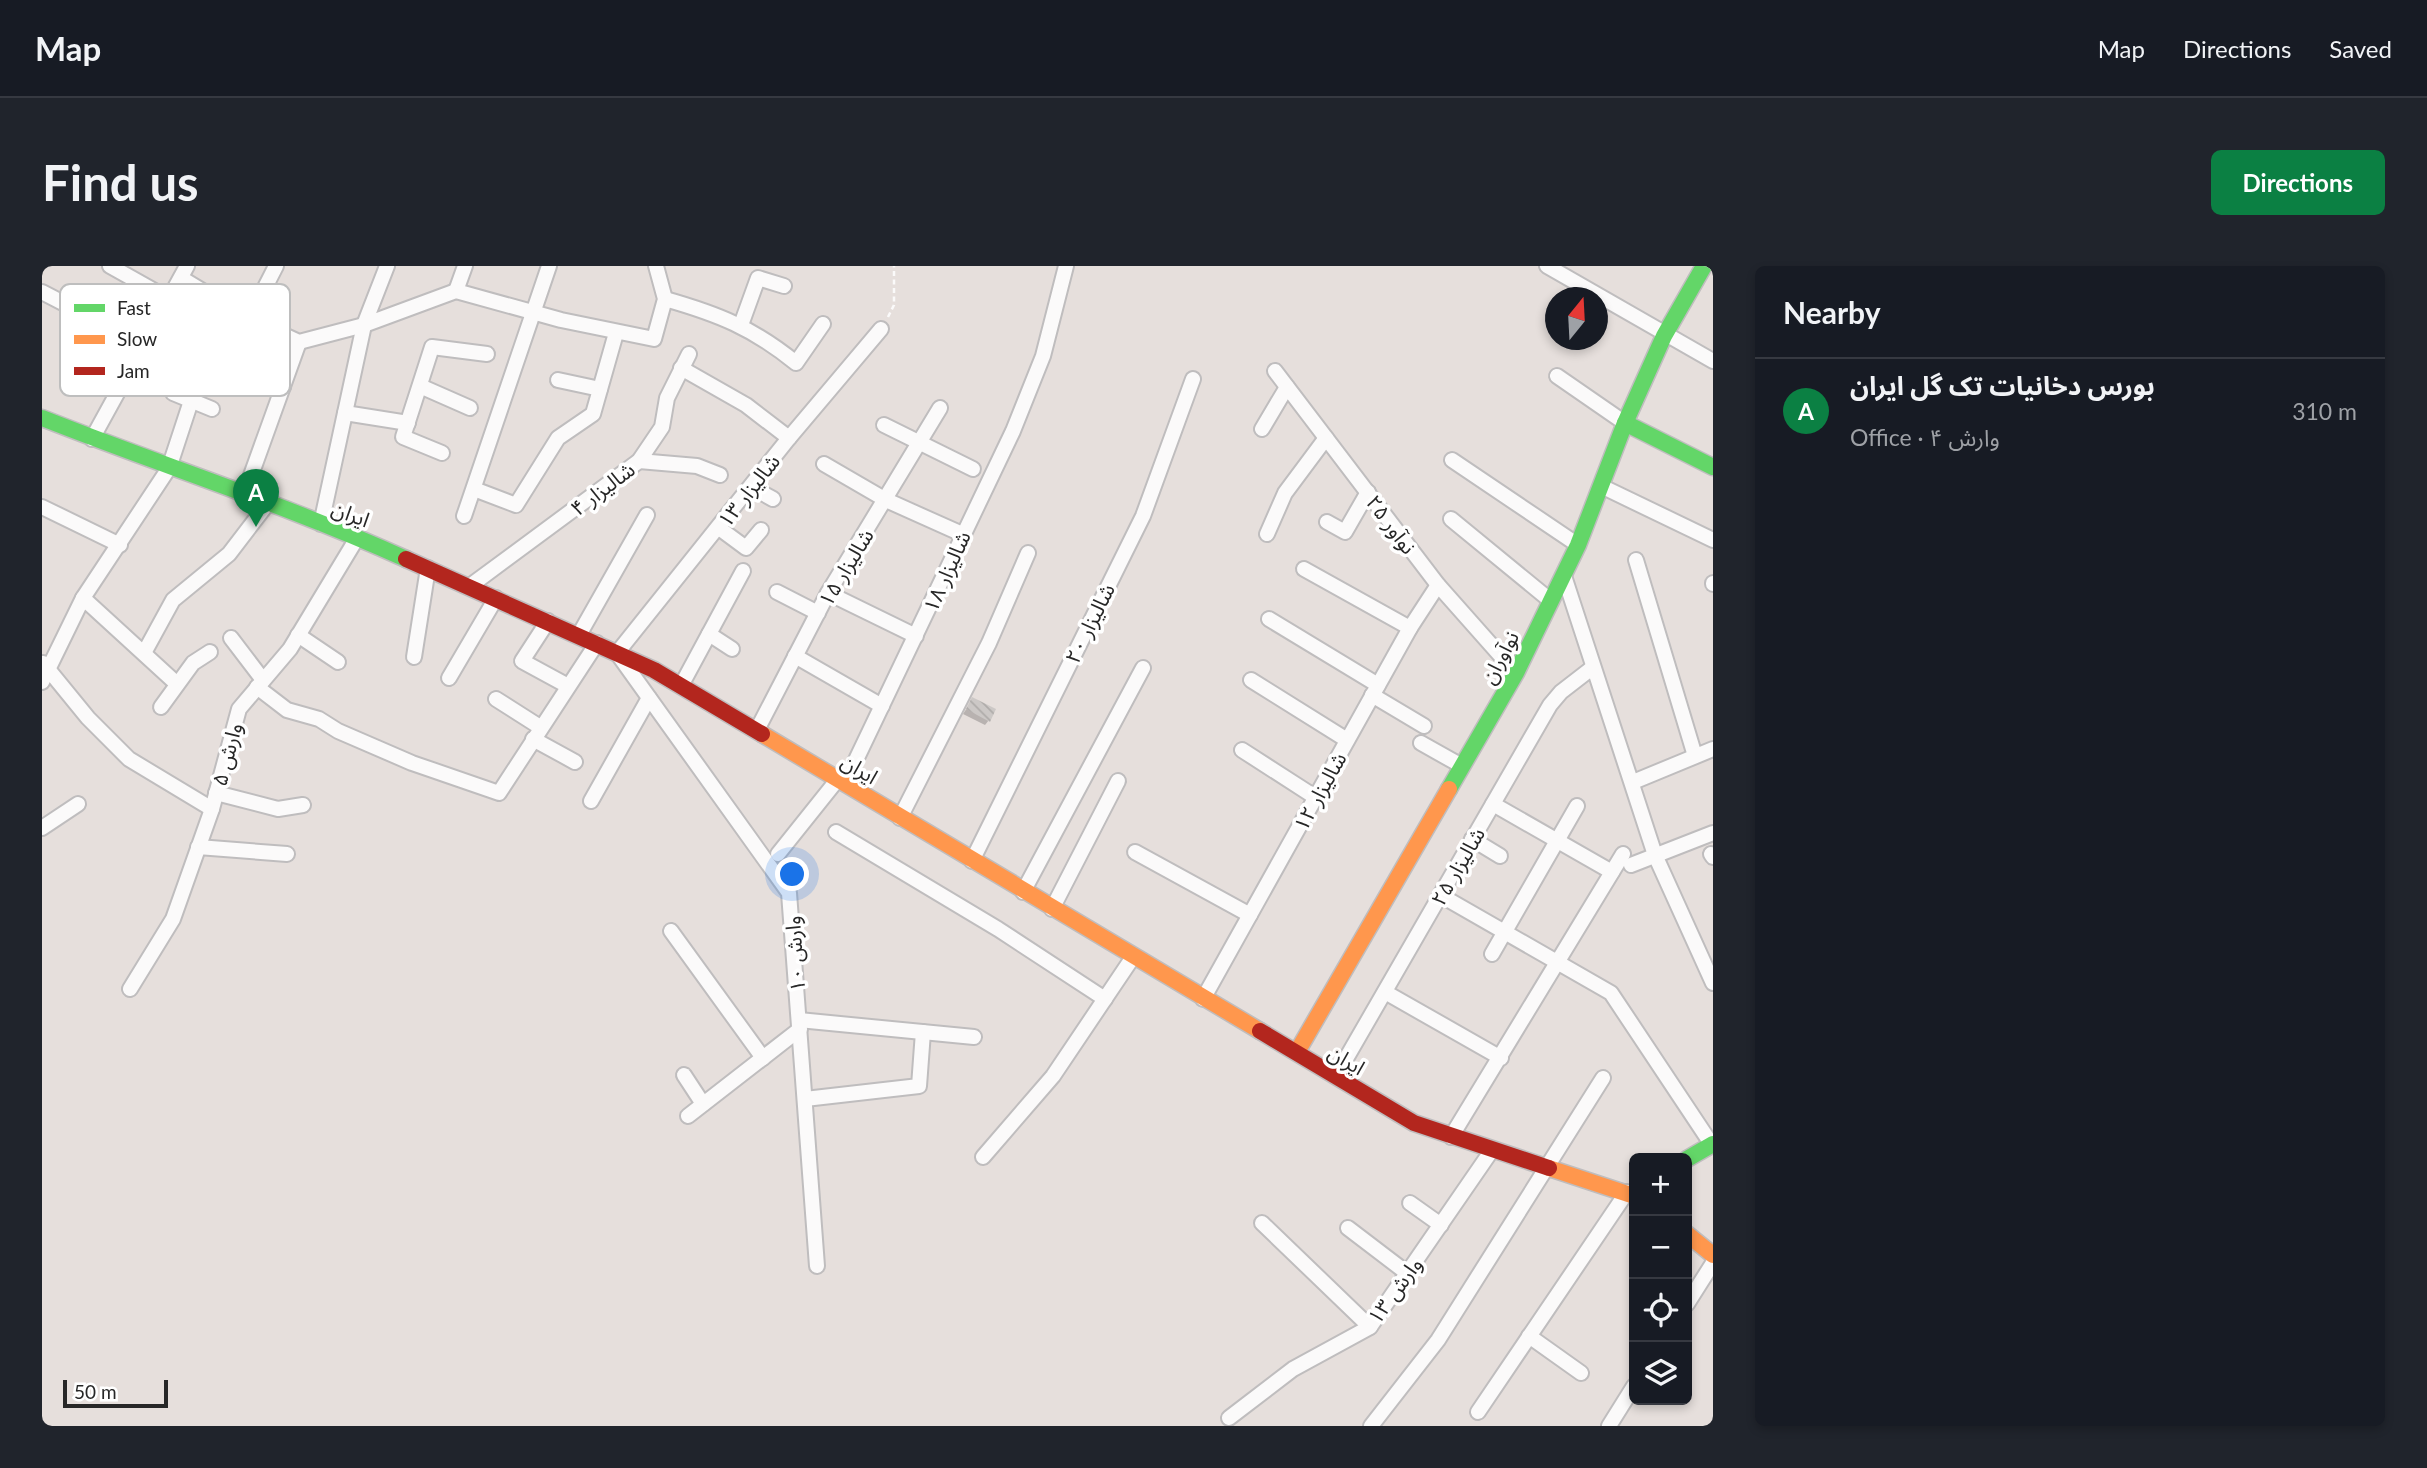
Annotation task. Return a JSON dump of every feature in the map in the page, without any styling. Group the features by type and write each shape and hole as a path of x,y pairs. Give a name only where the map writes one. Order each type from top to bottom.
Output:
{"street":[{"path":"110,266 142,284"},
{"path":"267,284 276,266"},
{"path":"320,524 364,325 387,266"},
{"path":"456,291 465,266"},
{"path":"464,516 549,266"},
{"path":"290,338 299,342 364,325 456,291 616,333 654,339 665,299 656,266"},
{"name":"شالیزار ۱۸","path":"778,854 842,781 882,706 1013,431 1043,356 1066,266"},
{"path":"1547,266 1713,361"},
{"name":"نوآوران","path":"1297,1052 1516,673 1578,545 1625,423 1664,335 1704,266"},
{"path":"184,272 201,284"},
{"path":"741,325 758,278 784,286"},
{"path":"42,292 60,301"},
{"path":"665,299 720,314 766,339 796,363 823,324"},
{"name":"شالیزار ۱۳","path":"617,653 789,438 881,329"},
{"path":"474,489 516,505 558,438 593,414 616,333"},
{"path":"290,367 299,342"},
{"path":"442,453 402,438 432,347 487,354"},
{"name":"شالیزار ۴","path":"470,586 639,461 662,426 667,398 689,354"},
{"path":"681,368 746,405 789,438"},
{"name":"نوآور ۲۵","path":"1275,371 1438,585 1516,673"},
{"path":"1557,376 1625,423 1713,467"},
{"name":"شالیزار ۲۰","path":"972,861 1143,516 1193,379"},
{"path":"558,380 600,389"},
{"path":"420,386 470,408"},
{"path":"1262,429 1287,387"},
{"path":"92,439 116,396"},
{"path":"180,396 212,410"},
{"path":"245,492 280,396"},
{"path":"42,682 45,664 83,598 169,468 191,401"},
{"name":"شالیزار ۱۵","path":"757,730 828,593 940,408"},
{"path":"345,413 408,423"},
{"name":"ایران","path":"42,418 169,468 245,492 357,538 597,643 682,684 900,818 1414,1123 1492,1150 1629,1191"},
{"path":"884,425 973,469"},
{"path":"1268,534 1285,493 1326,438"},
{"path":"1452,460 1578,545"},
{"path":"639,461 697,466 720,475"},
{"path":"824,464 886,500 962,534"},
{"path":"1601,486 1713,540"},
{"path":"751,487 773,499"},
{"path":"1327,522 1345,532 1368,492"},
{"path":"144,653 173,600 229,554 268,503"},
{"path":"42,507 120,545"},
{"path":"579,635 647,515"},
{"path":"1451,519 1551,601"},
{"path":"719,528 746,548 761,530"},
{"name":"وارش ۵","path":"130,989 173,919 212,809 239,709 298,635 357,538"},
{"path":"900,818 989,643 1028,553"},
{"path":"1636,560 1695,756"},
{"path":"414,657 428,568"},
{"path":"1304,569 1410,628"},
{"path":"682,684 743,571"},
{"path":"1564,576 1655,855 1713,983"},
{"name":"شالیزار ۱۲","path":"1203,999 1410,628 1438,585"},
{"path":"777,592 818,613"},
{"path":"828,593 916,636"},
{"path":"83,598 177,684"},
{"path":"449,678 496,598"},
{"path":"1269,620 1424,726"},
{"path":"548,621 522,661 568,686"},
{"path":"298,635 338,662"},
{"path":"709,635 732,649"},
{"path":"230,638 260,684 287,710 319,719 338,731 412,763 499,793 597,643"},
{"path":"162,707 193,663 210,652"},
{"name":"وارش ۱۰","path":"617,653 789,893 817,1266"},
{"path":"795,656 882,706"},
{"path":"45,664 88,718 129,759 212,809"},
{"path":"1024,892 1143,668"},
{"name":"شالیزار ۲۵","path":"1336,1076 1550,705 1561,692 1592,668"},
{"path":"1251,680 1347,740"},
{"path":"591,801 649,698"},
{"path":"496,699 575,762"},
{"path":"1421,743 1462,766"},
{"path":"1633,782 1713,748"},
{"path":"1242,750 1315,797"},
{"path":"1052,909 1118,781"},
{"path":"216,793 278,809 303,805"},
{"path":"1493,803 1612,872"},
{"path":"42,828 78,804"},
{"path":"1492,954 1577,806"},
{"path":"836,832 998,929 1105,999"},
{"path":"1451,1137 1560,963 1612,872 1627,859 1655,855 1713,833"},
{"path":"1472,839 1500,856"},
{"path":"198,848 287,854"},
{"path":"1135,852 1250,915"},
{"path":"1440,895 1611,993 1713,1145 1692,1156"},
{"path":"671,931 763,1058"},
{"path":"983,1157 1054,1076 1133,957"},
{"path":"1385,992 1501,1058"},
{"path":"688,1116 763,1058 799,1024 974,1037"},
{"path":"806,1099 919,1086 923,1032"},
{"path":"684,1075 703,1104"},
{"path":"1371,1426 1438,1340 1549,1167 1562,1139 1603,1078"},
{"name":"وارش ۱۳","path":"1229,1418 1293,1369 1370,1327 1492,1150"},
{"path":"1478,1412 1629,1196"},
{"path":"1410,1203 1441,1224"},
{"path":"1262,1223 1370,1327"},
{"path":"1348,1228 1407,1273"},
{"path":"1692,1238 1713,1255"},
{"path":"1692,1296 1713,1264"},
{"path":"1529,1336 1581,1373"},
{"path":"1609,1426 1629,1394"}],"path":[{"path":"881,329 894,305 894,266"}],"building":[{"path":"972,697 996,709 990,722 966,709"}],"traffic: fast":[{"path":"1449,789 1516,673 1578,545 1625,423 1664,336 1704,266"},
{"path":"42,418 270,503 406,559"},
{"path":"1625,423 1713,467"},
{"path":"1692,1156 1713,1144"}],"traffic: slow":[{"path":"762,734 1260,1031"},
{"path":"1297,1052 1449,789"},
{"path":"1549,1168 1629,1194"},
{"path":"1692,1238 1713,1255"}],"traffic: jam":[{"path":"406,559 654,670 762,734"},
{"path":"1260,1031 1414,1123 1549,1168"}],"place":[{"name":"بورس دخانیات تک گل ایران","path":"256,527"}]}
